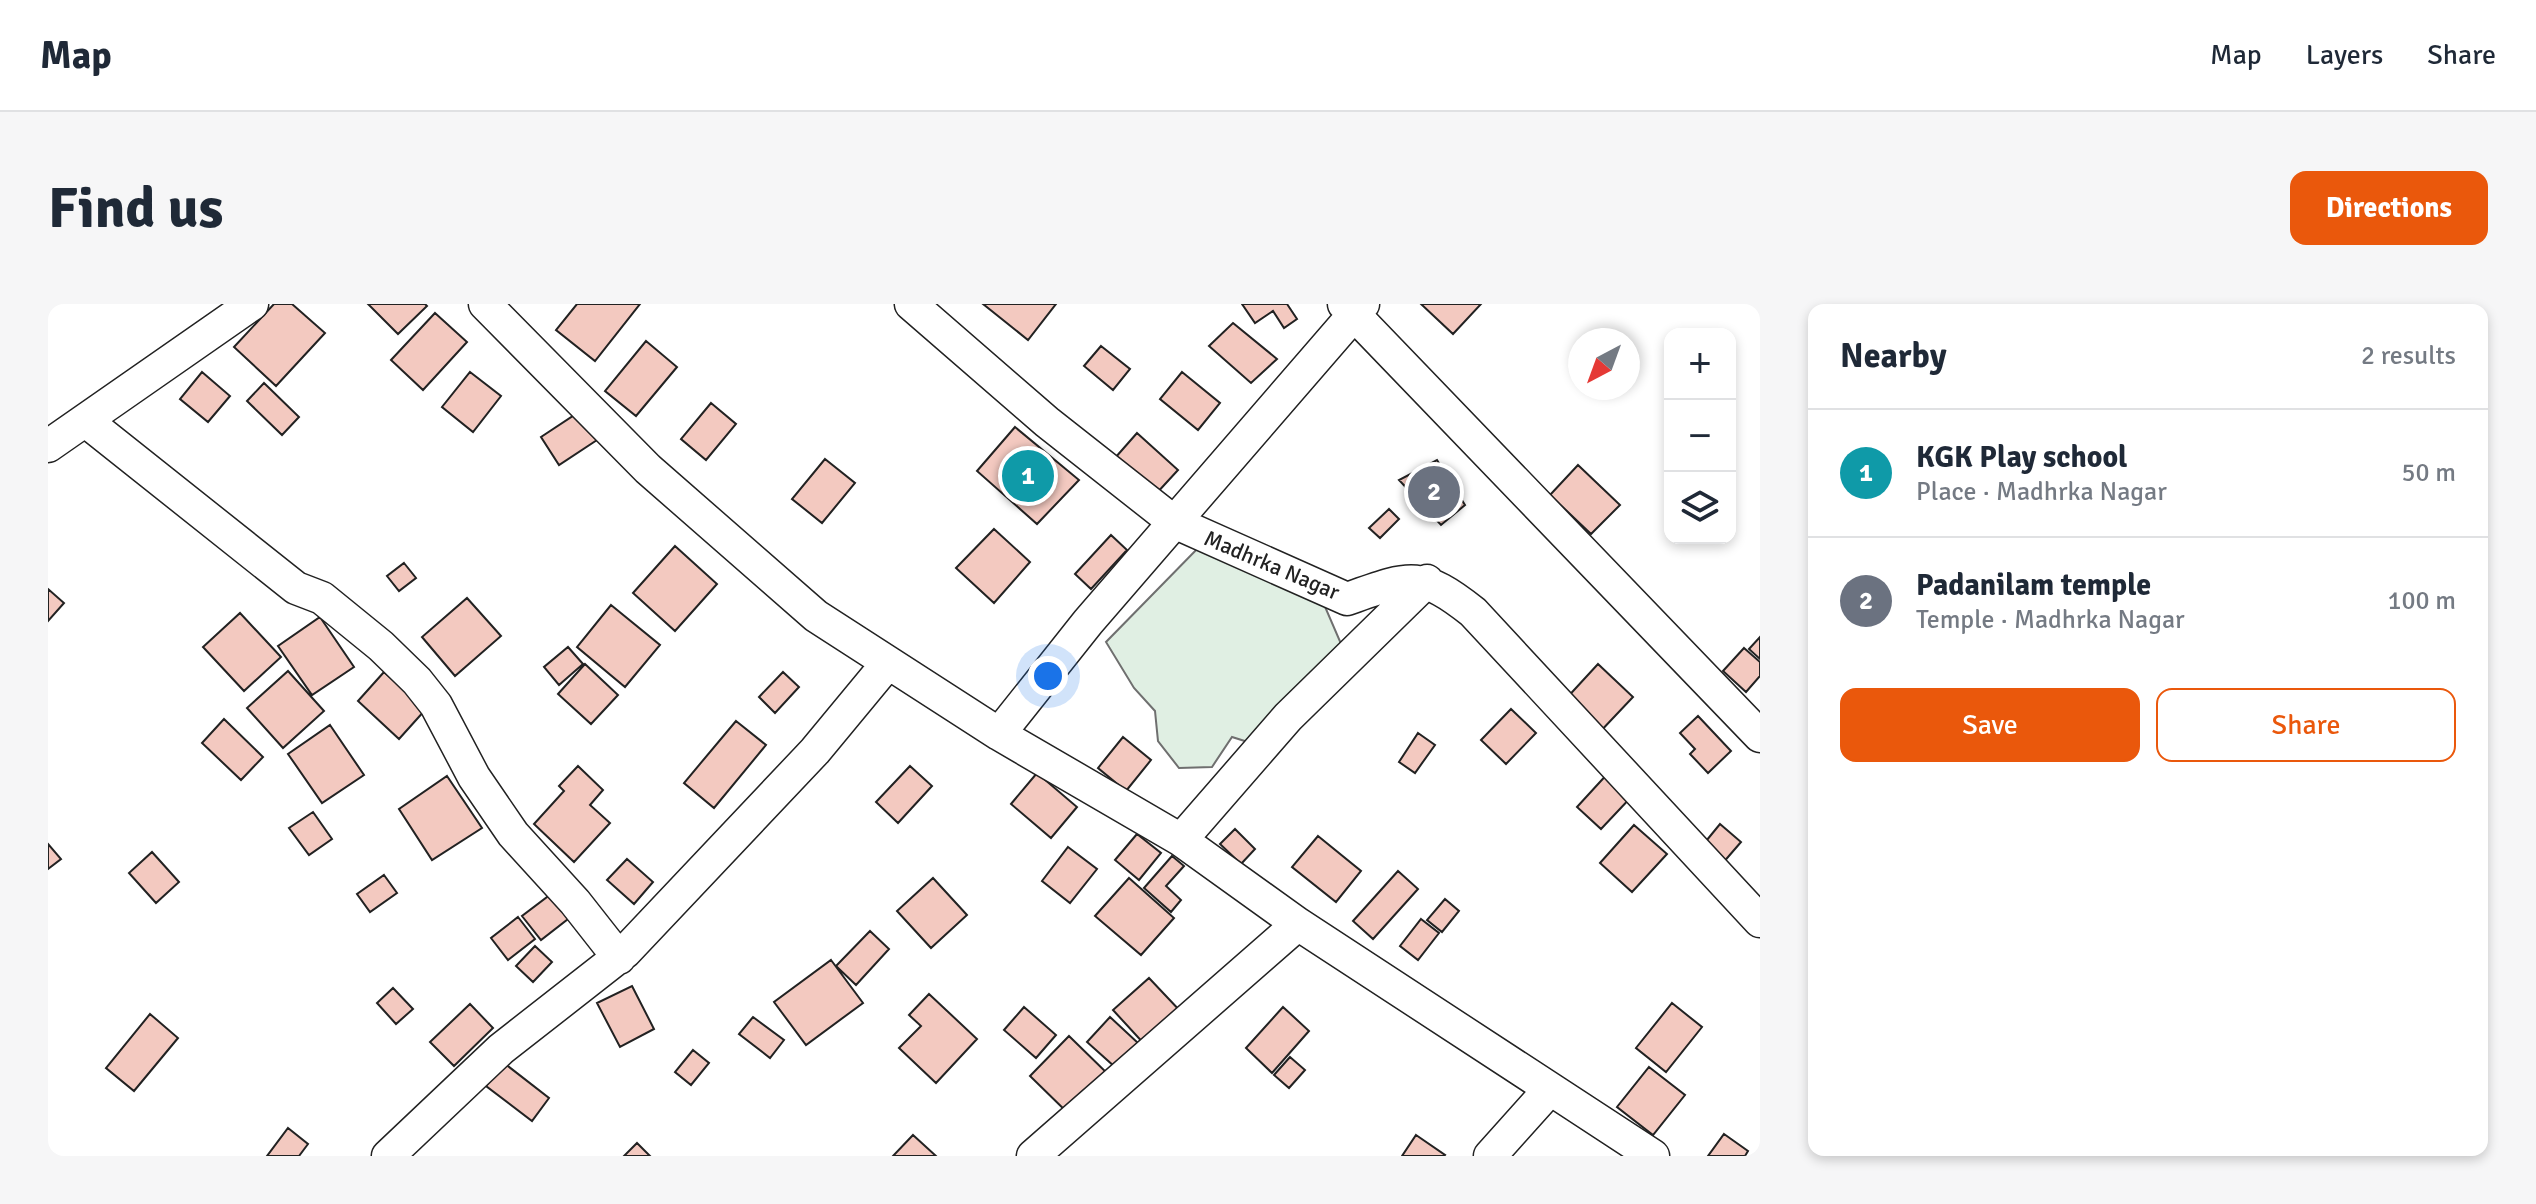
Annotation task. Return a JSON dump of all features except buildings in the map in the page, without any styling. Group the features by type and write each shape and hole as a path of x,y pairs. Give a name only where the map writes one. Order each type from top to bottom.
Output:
{"street":[{"path":"48,446 252,304"},
{"path":"485,304 648,469 816,616 999,734 1181,840 1298,924 1653,1156"},
{"name":"Madhrka Nagar","path":"911,304 1047,422 1174,522 1347,599 1387,585 1427,581"},
{"path":"999,734 1088,622 1354,307 1760,736"},
{"path":"86,421 296,588 322,598 381,646 417,681 436,705 474,777 513,834 575,902 619,958"},
{"path":"1181,840 1288,717 1427,581 1473,612 1760,921"},
{"path":"388,1156 501,1049 619,958 815,751 887,664"},
{"path":"1033,1156 1298,924"},
{"path":"1490,1156 1550,1089"}],"green space":[{"path":"1201,545 1323,602 1342,646 1248,742 1232,737 1212,767 1179,768 1158,741 1155,711 1134,688 1106,642"}],"place":[{"name":"KGK Play school","path":"1028,476"},
{"name":"Padanilam temple","path":"1434,492"}]}
